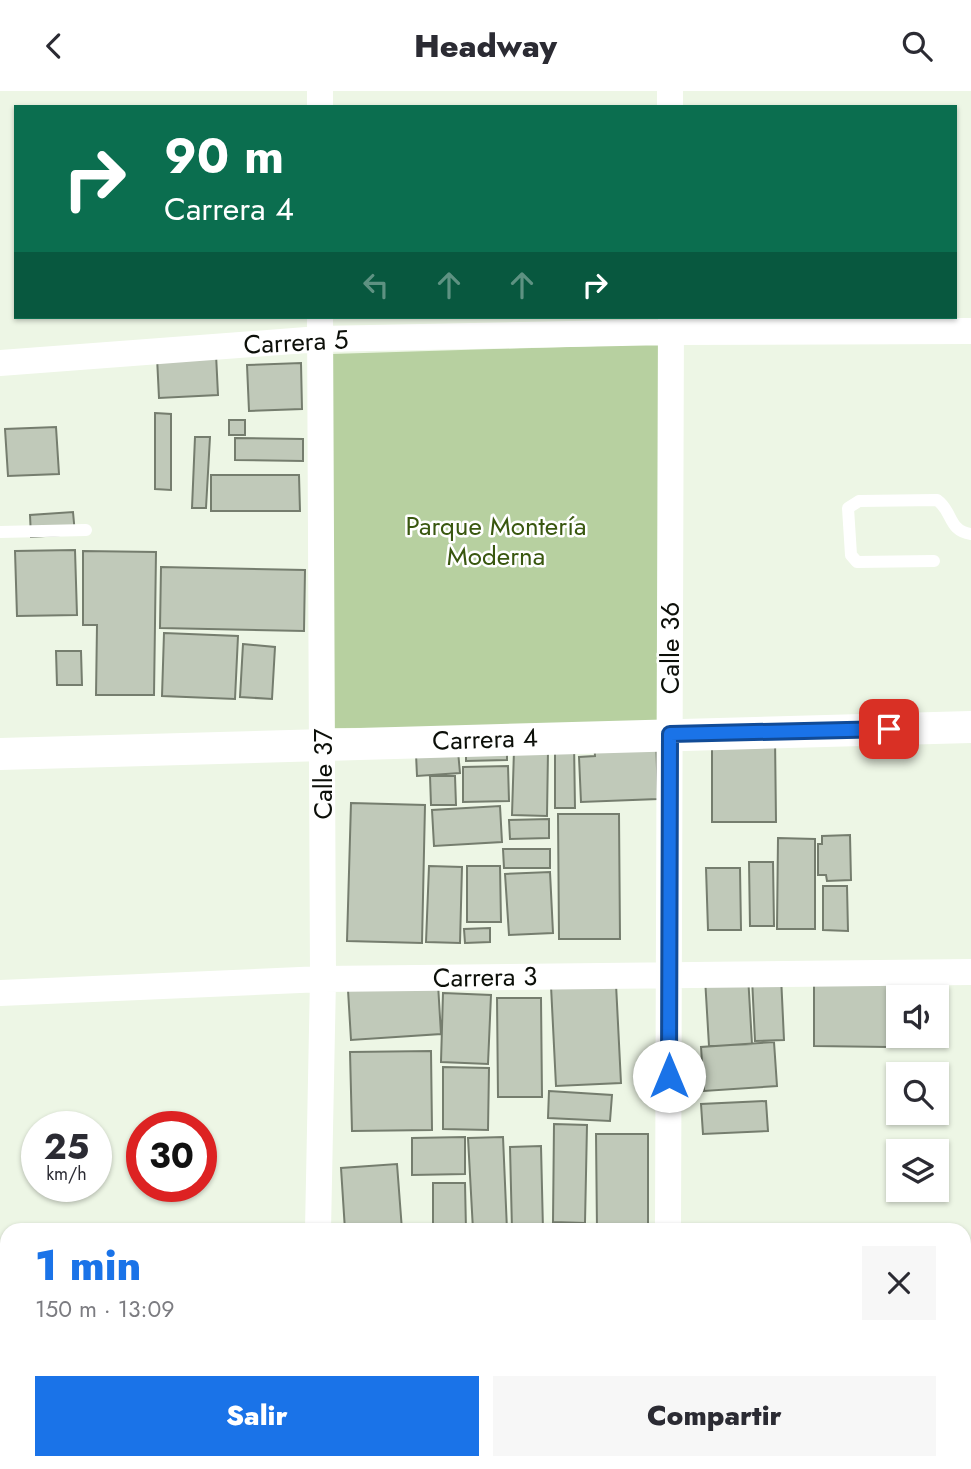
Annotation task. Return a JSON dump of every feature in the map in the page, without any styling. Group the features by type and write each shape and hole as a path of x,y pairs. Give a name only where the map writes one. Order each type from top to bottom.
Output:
{"street":[{"name":"Carrera 5","path":"0,363 320,328 671,324 971,331"},
{"name":"Calle 36","path":"668,1223 671,324"},
{"name":"Calle 37","path":"318,1223 323,979 320,328"},
{"name":"Carrera 4","path":"0,754 971,727"},
{"name":"Carrera 3","path":"0,993 323,979 971,972"}],"lane":[{"path":"934,561 857,562 851,555 848,508 859,501 937,500 944,505 953,526 960,532 971,534"},
{"path":"0,532 86,530"}],"green space":[{"name":"Parque Montería Moderna","path":"663,344 658,727 334,728 331,354"}],"building":[{"path":"216,354 218,395 159,398 157,357"},
{"path":"301,363 302,409 249,411 247,365"},
{"path":"155,413 171,414 171,490 155,489"},
{"path":"229,420 245,420 245,435 229,435"},
{"path":"56,427 59,474 8,476 5,429"},
{"path":"195,437 210,437 206,508 192,508"},
{"path":"235,438 303,439 303,461 235,460"},
{"path":"211,475 299,475 300,511 211,511"},
{"path":"73,512 75,534 31,537 30,515"},
{"path":"75,550 77,615 17,616 15,551"},
{"path":"83,551 156,552 154,695 96,695 97,625 83,625"},
{"path":"161,567 305,570 304,631 160,628"},
{"path":"164,633 238,636 235,699 162,696"},
{"path":"243,644 275,647 272,699 240,697"},
{"path":"56,651 81,651 82,685 57,685"},
{"path":"656,737 658,799 581,802 579,757 595,756 594,739"},
{"path":"712,737 775,737 776,822 712,822"},
{"path":"555,741 574,742 575,808 555,808"},
{"path":"466,743 507,743 507,760 466,761"},
{"path":"514,750 548,751 547,816 512,815"},
{"path":"458,751 460,773 417,776 416,754"},
{"path":"508,766 509,801 463,802 463,767"},
{"path":"430,776 455,776 456,805 431,805"},
{"path":"351,803 425,805 422,943 347,941"},
{"path":"500,806 502,842 434,846 432,810"},
{"path":"558,814 619,814 620,939 559,939"},
{"path":"549,819 549,838 510,839 509,820"},
{"path":"850,835 851,880 827,881 826,875 818,875 818,844 822,844 822,836"},
{"path":"778,838 815,839 815,929 777,929"},
{"path":"503,849 550,849 550,868 504,868"},
{"path":"749,862 773,862 774,926 750,926"},
{"path":"429,866 462,867 460,943 426,942"},
{"path":"467,866 500,866 501,922 467,922"},
{"path":"706,868 740,868 741,930 708,930"},
{"path":"550,872 553,933 509,935 505,874"},
{"path":"823,886 847,886 848,931 823,930"},
{"path":"490,928 490,942 465,943 464,929"},
{"path":"814,971 888,972 886,1047 814,1046"},
{"path":"748,975 752,1044 709,1046 705,978"},
{"path":"781,976 784,1040 755,1041 752,978"},
{"path":"438,984 441,1034 351,1040 348,990"},
{"path":"616,984 621,1083 556,1086 551,986"},
{"path":"443,993 491,995 488,1064 441,1062"},
{"path":"497,998 541,998 542,1097 498,1097"},
{"path":"774,1042 777,1086 704,1091 701,1047"},
{"path":"431,1051 432,1130 352,1131 350,1052"},
{"path":"443,1067 489,1068 488,1130 443,1129"},
{"path":"549,1091 612,1095 610,1121 548,1118"},
{"path":"766,1101 768,1131 703,1134 701,1104"},
{"path":"554,1124 587,1125 585,1223 553,1222"},
{"path":"596,1134 648,1134 648,1223 597,1223"},
{"path":"465,1137 465,1174 412,1175 412,1138"},
{"path":"503,1137 507,1223 473,1223 468,1138"},
{"path":"541,1146 543,1223 512,1223 510,1147"},
{"path":"397,1164 401,1223 345,1223 341,1168"},
{"path":"433,1183 465,1183 466,1223 433,1223"}],"route":[{"path":"669,1076 670,734 889,729"}]}
